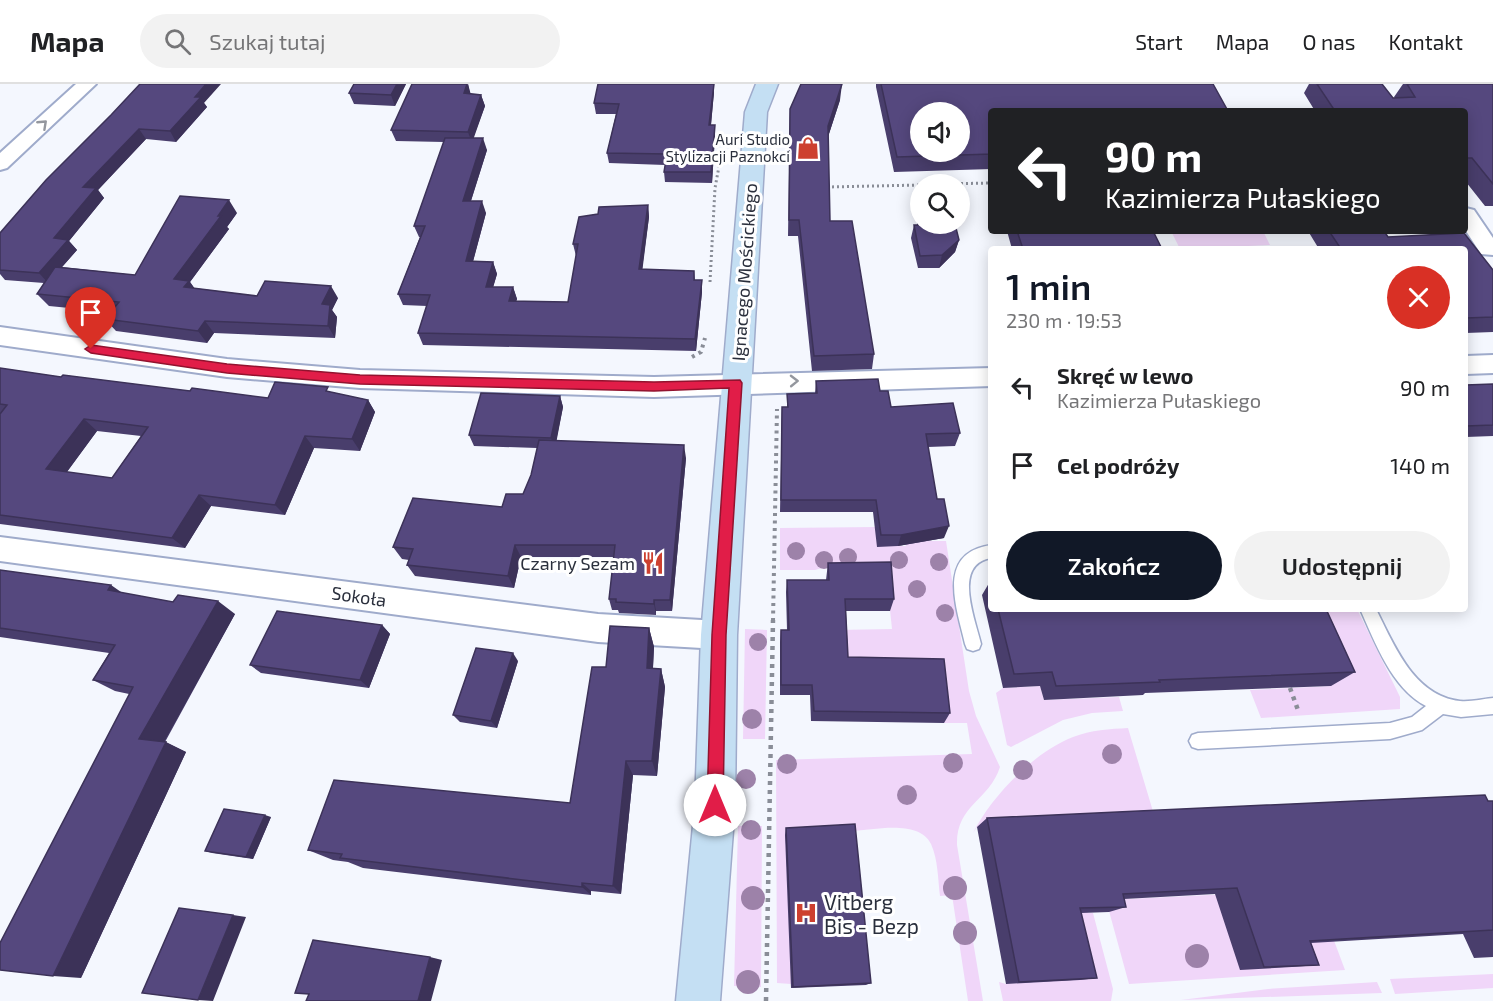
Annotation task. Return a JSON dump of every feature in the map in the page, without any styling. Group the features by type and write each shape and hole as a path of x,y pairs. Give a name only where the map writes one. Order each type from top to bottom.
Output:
{"street":[{"path":"0,164 87,84"},
{"name":"Ignacego Mościckiego","path":"698,1001 715,805 719,635 756,112 767,84"},
{"path":"1468,218 1489,249 1493,249"},
{"path":"0,336 227,368 360,379 654,387 988,376"},
{"path":"1468,365 1493,364"},
{"name":"Sokoła","path":"0,549 598,628 719,635"}],"lane":[{"path":"973,644 961,577 969,559 988,552"},
{"path":"1370,612 1394,661 1407,681 1422,694 1441,705 1460,709 1493,706"},
{"path":"1198,741 1390,731 1416,724 1441,705"}],"path":[{"path":"709,289 715,188 722,153"},
{"path":"970,183 988,183"},
{"path":"819,187 910,185"},
{"path":"688,359 701,352 707,334"},
{"path":"766,1001 777,404"}],"shaded area":[{"path":"1172,234 1264,234 1270,245 1248,246 1178,246"},
{"path":"875,527 877,542 886,546 906,546 905,541 946,541 969,691 976,716 1000,767 988,788 962,821 957,845 983,1001 968,1001 952,895 940,896 931,844 917,831 907,829 884,828 852,831 791,984 777,983 776,760 972,754 967,723 944,723 938,669 845,668 780,642 780,631 892,629 885,562 843,562 815,570 780,570 780,528"},
{"path":"1291,612 1358,612 1400,697 1400,709 1261,718 1250,690 1331,686"},
{"path":"745,629 767,630 765,739 743,739"},
{"path":"1040,686 1044,700 1119,697 1123,711 1092,713 1063,720 1011,747 1007,745 996,693 1003,688"},
{"path":"1128,728 1155,818 977,827 973,833 991,804 1003,790 1029,764 1044,753 1073,737 1100,730"},
{"path":"738,826 762,826 761,987 734,986"},
{"path":"1315,890 1345,970 1129,984 1106,900"},
{"path":"1085,901 1088,913 1093,913 1113,989 1111,1001 1003,1001 999,982 1006,984 1062,902"},
{"path":"1493,974 1493,988 1395,994 1390,979"},
{"path":"1377,982 1382,993 1181,1000 1268,989"}],"building":[{"path":"140,84 206,84 195,97 201,97 170,131 139,129 83,187 96,188 54,238 68,240 39,273 0,270 0,233 46,180"},
{"path":"354,84 397,84 391,95 349,93"},
{"path":"412,84 467,84 464,93 481,95 468,132 391,130"},
{"path":"598,84 714,84 709,125 715,125 711,172 664,172 667,154 607,153 619,104 594,103"},
{"path":"801,84 842,84 828,126 830,221 852,221 874,354 814,356 799,220 789,220 790,109"},
{"path":"881,84 1213,84 1226,108 988,108 988,154 970,155 970,102 910,102 910,157 897,157"},
{"path":"1317,84 1382,84 1393,98 1415,97 1407,84 1493,84 1493,184 1472,158 1468,158 1468,108 1333,108"},
{"path":"445,138 483,138 463,201 482,201 466,261 493,262 486,287 513,287 509,301 568,302 578,244 573,244 579,217 598,214 599,207 648,205 639,269 694,271 694,280 702,280 695,339 418,333 430,295 398,294 425,226 414,226"},
{"path":"180,196 229,200 218,216 221,216 174,279 189,281 184,287 257,296 265,281 331,286 322,304 330,305 328,326 205,321 198,331 105,319 119,302 37,294 55,267 135,275"},
{"path":"916,234 958,234 959,240 942,255 920,256"},
{"path":"1018,234 1154,234 1160,246 1022,246"},
{"path":"1331,234 1386,234 1388,237 1465,234 1493,270 1493,317 1468,318 1468,246 1339,246"},
{"path":"0,368 61,377 63,375 190,391 192,388 268,398 275,382 328,387 326,391 368,400 352,439 305,436 275,505 199,495 172,538 0,515 0,414 7,405 0,404","holes":["84,419 148,427 112,478 46,469"]},
{"path":"878,379 880,391 888,391 891,407 953,403 960,433 926,434 937,499 944,499 949,526 901,535 881,535 876,500 781,500 782,407 788,407 787,394 817,393 816,381"},
{"path":"1493,384 1493,425 1468,426 1468,385"},
{"path":"481,393 560,396 551,438 469,435"},
{"path":"539,440 684,445 670,600 654,600 654,604 616,602 616,599 609,599 615,545 515,545 508,576 407,565 413,549 393,547 413,498 502,507 506,494 523,494 531,475"},
{"path":"891,562 894,599 845,599 848,657 944,659 950,713 814,711 812,685 781,685 781,630 789,630 787,580 829,580 828,563"},
{"path":"0,570 111,585 108,590 173,602 178,595 218,601 139,739 166,742 53,976 0,970 0,943 133,687 93,680 115,645 0,628"},
{"path":"277,611 382,625 360,680 250,665"},
{"path":"999,612 1327,612 1355,672 1056,686 1052,672 1014,674"},
{"path":"610,626 649,628 647,668 661,669 652,761 626,761 613,886 582,883 582,887 340,858 342,854 308,850 334,780 570,803 592,667 606,667"},
{"path":"476,648 513,653 491,721 453,715"},
{"path":"1485,795 1488,801 1493,801 1493,930 1310,941 1319,965 1264,967 1237,888 1123,894 1126,907 1080,908 1097,978 1019,982 987,818"},
{"path":"224,809 265,815 246,857 205,851"},
{"path":"855,824 871,983 793,987 786,828"},
{"path":"179,908 233,915 198,1000 142,993"},
{"path":"313,940 430,957 418,1001 306,1001 309,994 295,993"}],"place":[{"name":"Auri Studio Stylizacji Paznokci","path":"808,148"},
{"name":"Czarny Sezam","path":"653,563"},
{"name":"Vitberg Bis - Bezp","path":"806,913"}],"route":[{"path":"91,349 227,368 360,379 654,387 736,383 719,635 715,805"}]}
